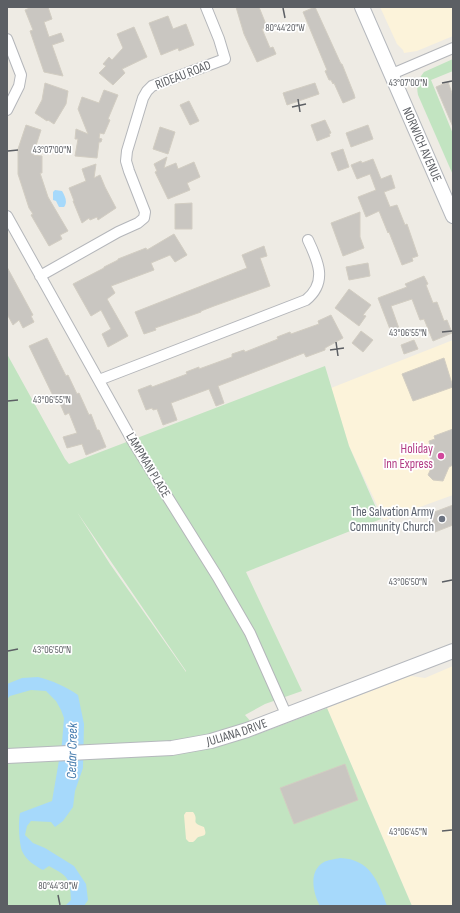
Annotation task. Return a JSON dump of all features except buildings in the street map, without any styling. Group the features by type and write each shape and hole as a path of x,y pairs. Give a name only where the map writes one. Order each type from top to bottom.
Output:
{"street":[{"name":"RIDEAU ROAD","path":"40,276 128,227 138,223 144,218 145,212 126,161 129,140 143,98 152,86 225,59 219,39 206,7"},
{"name":"NORWICH AVENUE","path":"362,7 453,216"},
{"path":"7,39 21,75 19,86 7,110"},
{"path":"392,74 453,48"},
{"name":"LAMPMAN PLACE","path":"7,216 132,440 250,633 286,714"},
{"path":"99,380 306,300 311,296 316,288 320,274 318,262 308,240"},
{"name":"JULIANA DRIVE","path":"7,756 96,753 193,746 237,734 453,650"}],"shaded area":[{"path":"380,7 453,7 453,36 417,51 404,53 397,44"},
{"path":"453,340 453,495 384,520 349,446 331,388"},
{"path":"453,666 453,906 412,906 327,708 411,676 425,678"}],"green space":[{"path":"453,59 453,71 431,80 453,134 453,175 418,95 417,86 420,77 424,72"},
{"path":"7,354 69,464 325,366 349,446 381,519 246,572 302,691 265,704 245,715 261,733 327,708 412,906 7,906","holes":["77,512 186,671 110,564"]}],"sand":[{"path":"186,812 193,812 196,817 197,824 204,827 205,830 204,835 197,838 193,842 189,842 186,839 184,815"}],"water":[{"path":"55,190 62,191 66,201 64,207 59,207 56,201 53,200 53,192"},
{"name":"Cedar Creek","path":"38,677 59,684 78,695 84,724 83,768 75,791 73,807 63,821 55,827 51,822 31,821 27,826 25,835 33,843 45,848 74,866 86,884 88,900 84,906 65,906 71,900 70,887 67,879 61,873 49,866 43,870 34,865 28,860 21,847 19,827 20,813 52,801 62,743 64,718 56,701 46,691 31,690 10,696 7,699 7,684 22,678"},
{"path":"340,858 359,862 366,867 376,880 387,906 320,906 315,895 313,882 316,871 324,862"}],"place":[{"name":"Holiday Inn Express","path":"441,456"},
{"name":"The Salvation Army Community Church","path":"442,519"}]}
